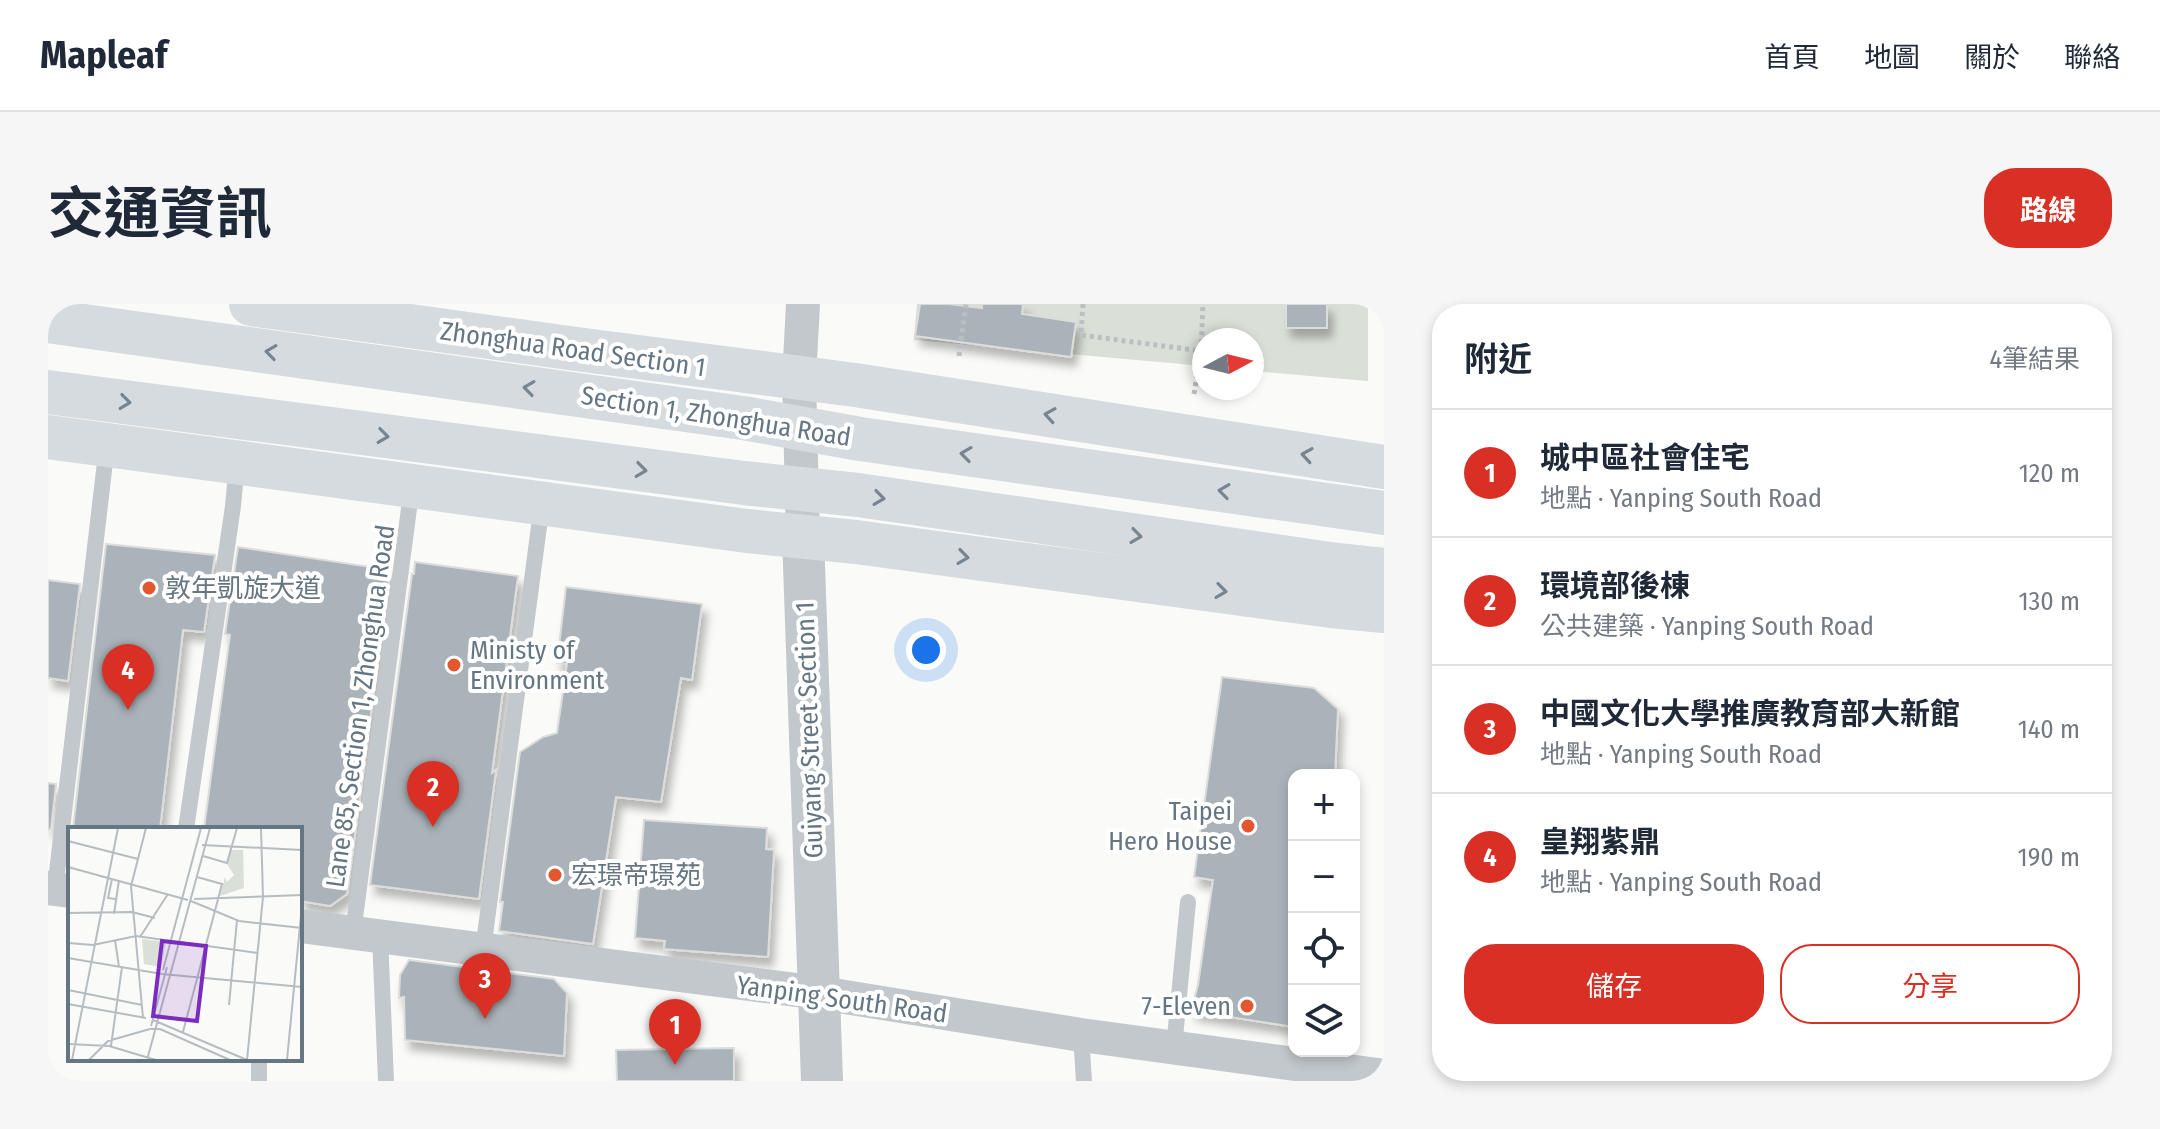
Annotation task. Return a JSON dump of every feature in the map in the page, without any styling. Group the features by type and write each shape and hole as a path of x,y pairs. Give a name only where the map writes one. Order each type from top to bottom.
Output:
{"main road":[{"name":"Zhonghua Road Section 1","path":"251,304 799,379"},
{"name":"Section 1, Zhonghua Road","path":"48,321 1384,513"},
{"name":"Section 1, Zhonghua Road","path":"799,379 1384,467"},
{"path":"48,392 858,495 1384,570"},
{"path":"48,437 747,531 1384,611"}],"street":[{"name":"Guiyang Street Section 1","path":"803,304 800,427 822,1081"},
{"name":"Yanping South Road","path":"302,926 820,993 1081,1035 1384,1076"}],"lane":[{"path":"58,889 107,444"},
{"path":"186,827 237,461"},
{"name":"Lane 85, Section 1, Zhonghua Road","path":"386,1081 366,934 412,485"},
{"path":"483,950 542,502"},
{"path":"1174,1048 1188,902"},
{"path":"1081,1035 1084,1081"}],"path":[{"path":"959,356 966,304"},
{"path":"1083,304 1081,335 1192,350"},
{"path":"1202,328 1203,304"}],"shaded area":[{"path":"917,304 1368,304 1368,381 1264,372 1264,328 1192,328 1192,365 914,340"}],"building":[{"path":"920,304 982,308 982,304 1023,304 1022,314 1076,322 1071,357 915,336"},
{"path":"1286,304 1327,304 1327,328 1286,328"},
{"path":"106,544 215,555 204,632 183,630 160,827 73,827"},
{"path":"238,547 390,570 347,894 330,906 302,901 302,827 204,827 230,635 225,634"},
{"path":"415,562 518,576 479,899 370,885"},
{"path":"48,580 80,584 68,681 48,678"},
{"name":"宏璟帝璟苑","path":"566,587 702,604 692,680 681,678 661,802 616,797 593,944 499,931 520,752 543,737 557,733 567,664 557,663"},
{"name":"Taipei Hero House","path":"1222,677 1314,688 1338,709 1335,769 1288,769 1288,1026 1191,1011 1198,985 1213,880 1194,877"},
{"path":"48,783 56,784 51,829 48,829"},
{"path":"644,820 767,828 766,849 774,850 768,957 664,949 665,941 635,938"},
{"path":"409,960 554,979 567,993 564,1056 405,1040 404,997 399,998 400,975"},
{"path":"734,1048 734,1081 617,1081 616,1050"}],"place":[{"name":"敦年凱旋大道","path":"149,588"},
{"name":"Ministy of Environment","path":"454,665"},
{"name":"皇翔紫鼎","path":"128,710"},
{"name":"Taipei Hero House","path":"1248,826"},
{"name":"環境部後棟","path":"433,827"},
{"name":"宏璟帝璟苑","path":"555,875"},
{"name":"7-Eleven","path":"1247,1006"},
{"name":"中國文化大學推廣教育部大新館","path":"485,1019"},
{"name":"城中區社會住宅","path":"675,1065"}]}
